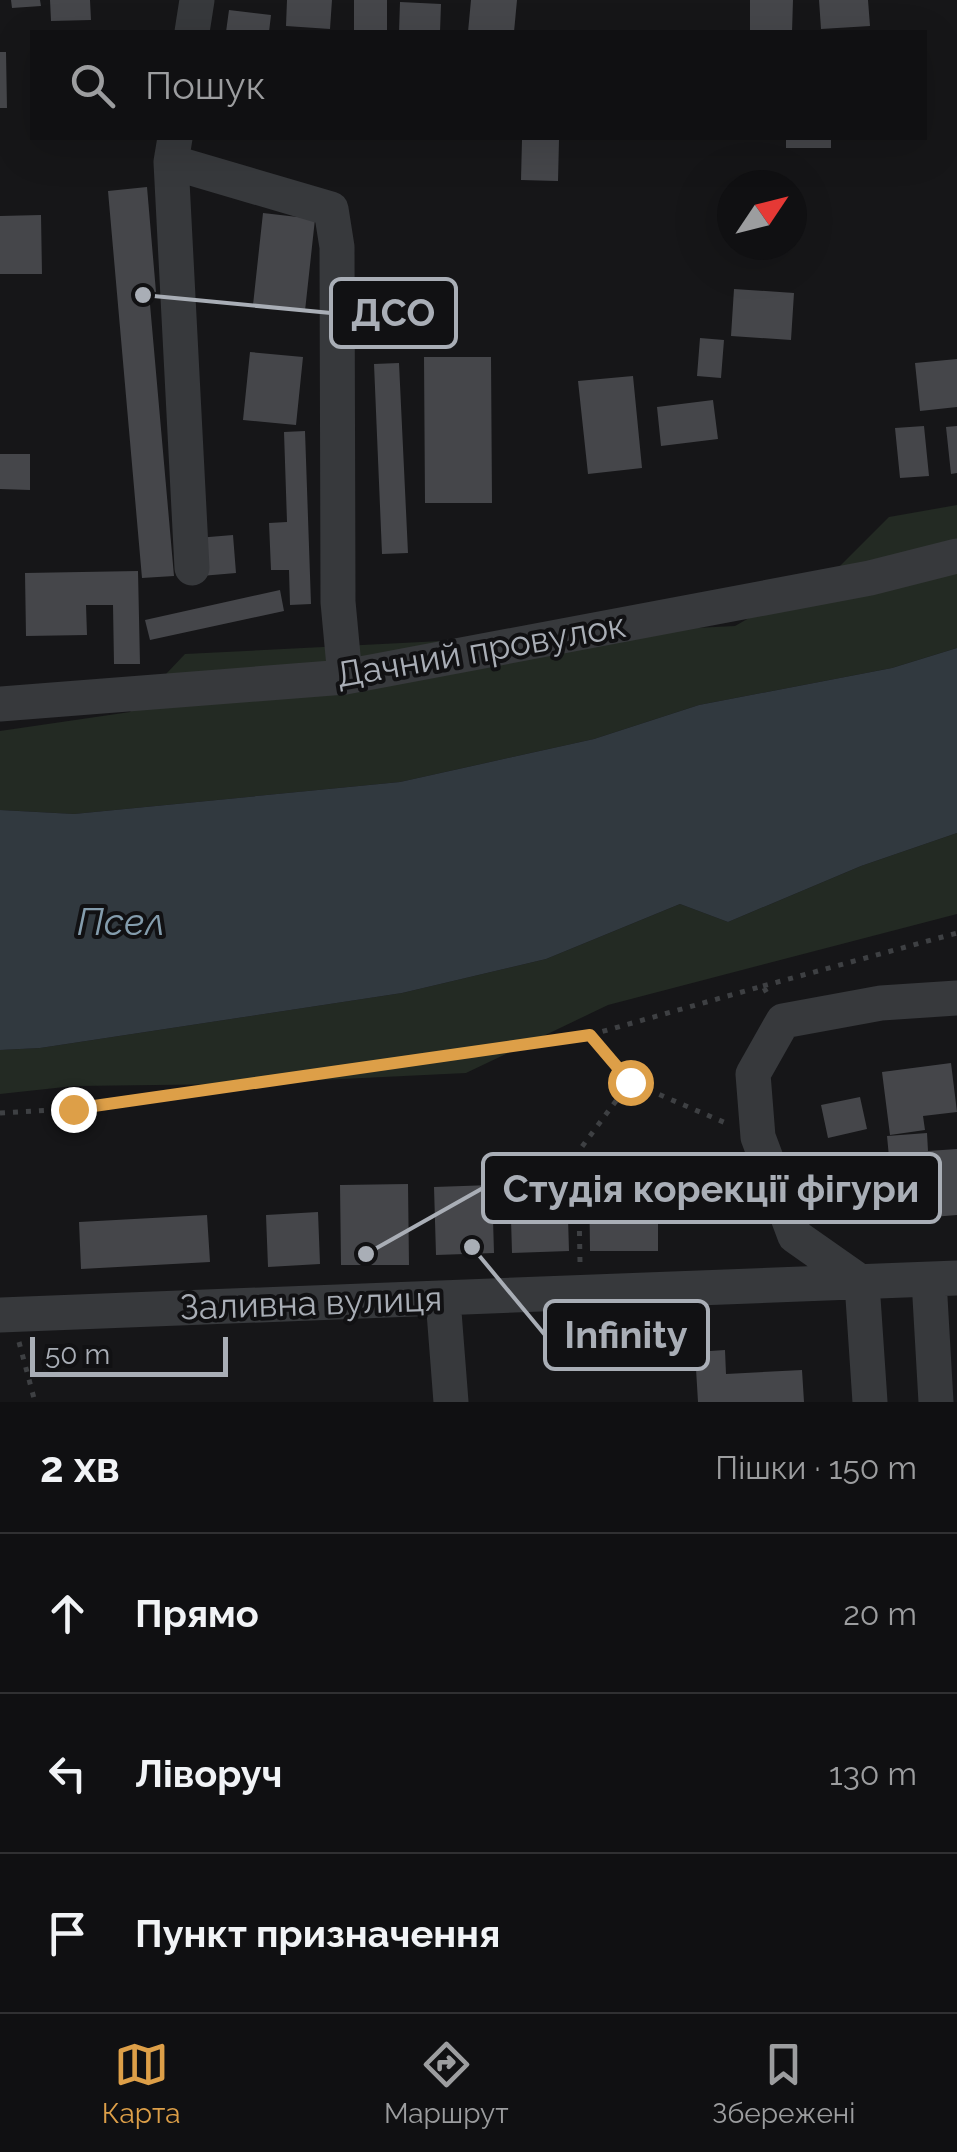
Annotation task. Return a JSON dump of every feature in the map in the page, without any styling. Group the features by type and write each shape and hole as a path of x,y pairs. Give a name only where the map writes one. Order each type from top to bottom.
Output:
{"street":[{"path":"192,30 198,0"},
{"path":"192,568 173,150 331,209 337,246 338,602 345,678"},
{"name":"Дачний провулок","path":"0,704 345,678 870,578 957,556"},
{"path":"870,1402 862,1282 795,1236 758,1137 752,1074 784,1021 880,1004 957,998"},
{"path":"936,1402 943,1279"},
{"name":"Заливна вулиця","path":"6,1314 943,1279"},
{"path":"444,1299 451,1402"}],"path":[{"path":"0,1113 73,1109 590,1035 957,932"},
{"path":"762,986 784,1021"},
{"path":"590,1035 630,1082 758,1137"},
{"path":"580,1250 578,1152 630,1082"},
{"path":"6,1314 35,1402"}],"shaded area":[{"path":"957,505 957,648 892,668 699,705 594,739 400,782 74,814 0,810 0,731 130,712 185,654 735,626 839,567 889,517"},
{"path":"957,833 957,914 608,1005 466,1073 239,1084 74,1086 0,1094 0,1050 40,1048 402,993 546,959 680,904 728,922 861,866"}],"water":[{"name":"Псел","path":"957,648 957,833 861,866 728,922 680,904 546,959 402,993 40,1048 0,1050 0,810 74,814 400,782 594,739 699,705 892,668"}],"building":[{"path":"11,0 40,0 41,6 12,8"},
{"path":"50,0 90,0 91,20 51,21"},
{"path":"287,0 332,0 330,29 286,26"},
{"path":"354,0 387,0 387,30 354,30"},
{"path":"471,0 517,0 514,30 468,30"},
{"path":"750,0 793,0 792,30 750,30"},
{"path":"819,0 868,0 870,26 821,29"},
{"path":"400,2 441,4 440,30 399,30"},
{"path":"229,10 271,15 269,30 226,30"},
{"path":"0,52 6,52 7,108 0,108"},
{"path":"522,140 559,140 558,181 521,180"},
{"path":"786,140 831,140 831,148 786,148"},
{"path":"147,187 156,292 149,293 174,576 142,578 108,191"},
{"path":"263,213 315,219 305,311 253,305"},
{"path":"41,215 42,274 0,274 0,216"},
{"path":"734,289 794,293 791,340 731,336"},
{"path":"700,338 724,340 721,378 697,376"},
{"path":"250,352 303,357 296,425 243,420"},
{"path":"424,357 491,357 492,503 425,503"},
{"path":"957,359 957,407 920,411 915,363"},
{"path":"399,363 408,553 382,554 374,364"},
{"path":"633,376 642,468 588,474 578,381"},
{"path":"713,400 718,439 661,446 657,407"},
{"path":"924,426 929,476 900,478 895,428"},
{"path":"957,426 957,473 951,474 946,427"},
{"path":"305,431 311,604 290,605 289,570 271,570 269,523 287,522 284,432"},
{"path":"0,454 30,454 30,490 0,489"},
{"path":"233,535 236,573 201,576 197,538"},
{"path":"138,571 140,664 114,664 113,605 86,605 87,635 26,636 25,573"},
{"path":"280,590 284,611 150,640 145,620"},
{"path":"951,1063 957,1112 923,1116 925,1130 890,1135 882,1072"},
{"path":"860,1097 867,1129 828,1138 821,1105"},
{"path":"927,1133 928,1151 957,1149 957,1215 895,1220 887,1136"},
{"path":"658,1170 658,1251 590,1251 589,1171"},
{"path":"408,1184 409,1265 341,1265 340,1185"},
{"path":"567,1184 569,1251 512,1253 510,1185"},
{"path":"492,1185 494,1253 436,1255 434,1187"},
{"path":"318,1212 320,1264 268,1267 266,1215"},
{"path":"207,1215 210,1262 81,1269 79,1222"},
{"path":"725,1350 726,1374 802,1370 804,1402 698,1402 695,1352"}],"place":[{"name":"ДСО","path":"143,295"},
{"name":"Infinity","path":"472,1247"},
{"name":"Студія корекції фігури","path":"366,1254"}],"route":[{"path":"73,1109 590,1035 630,1082"}]}
